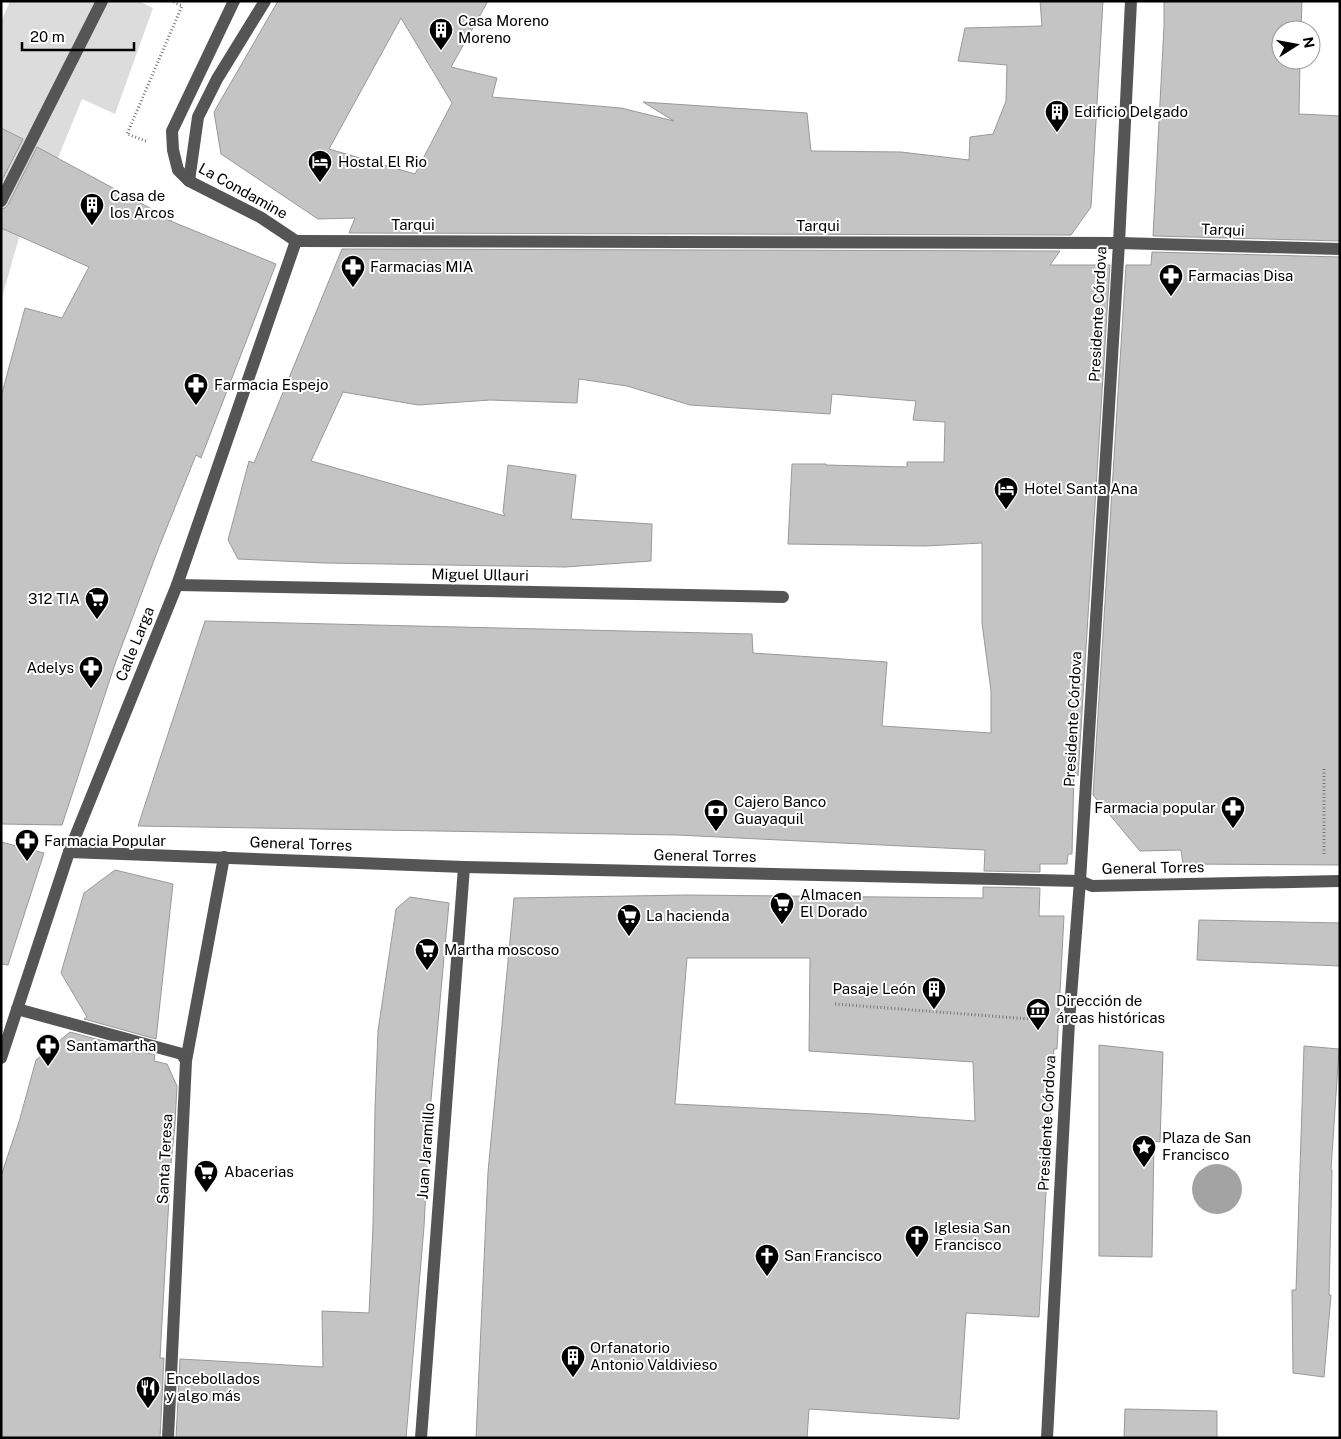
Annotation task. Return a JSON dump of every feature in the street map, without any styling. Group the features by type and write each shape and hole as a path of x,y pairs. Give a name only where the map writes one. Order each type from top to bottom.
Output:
{"street":[{"path":"1,201 102,1"},
{"name":"La Condamine","path":"234,1 172,130 173,150 178,170 189,181 260,217 296,241"},
{"path":"189,181 198,117 217,78 265,1"},
{"name":"Presidente Córdova","path":"1047,1438 1069,1022 1080,881 1119,243 1131,1"},
{"name":"Tarqui","path":"296,241 1119,243 1340,248"},
{"name":"Calle Larga","path":"1,1058 69,852 177,585 296,241"},
{"name":"Miguel Ullauri","path":"177,585 783,597"},
{"name":"General Torres","path":"69,852 464,867 1080,881 1092,886 1340,881"},
{"name":"Santa Teresa","path":"168,1438 186,1061 224,857"},
{"name":"Juan Jaramillo","path":"421,1438 464,867"},
{"path":"17,1009 182,1054 186,1061"}],"path":[{"path":"172,1 182,6 126,134 173,150"},
{"path":"1324,769 1324,881"},
{"path":"835,1004 1069,1022"}],"shaded area":[{"path":"10,1 139,1 153,8 115,114 82,99 58,158 22,227 1,301 1,22"},
{"path":"1212,1164 1222,1164 1235,1171 1242,1184 1242,1194 1235,1207 1222,1214 1212,1214 1203,1210 1196,1203 1192,1194 1192,1184 1196,1175 1203,1168"}],"building":[{"path":"278,1 488,1 451,67 497,78 492,97 621,108 674,121 643,102 807,113 811,151 901,152 969,160 970,137 993,134 1006,101 1007,65 958,61 965,28 1042,26 1040,1 1103,1 1091,207 1071,235 349,233 355,218 318,219 221,154 214,112","holes":["401,18 452,103 415,174 329,149"]},
{"path":"1164,1 1302,1 1301,20 1271,20 1271,70 1300,70 1299,114 1340,116 1340,241 1153,236"},
{"path":"1,128 23,139 1,182"},
{"path":"37,147 172,220 168,220 276,264 201,458 196,455 159,547 115,664 62,825 1,824 1,397 25,308 62,318 89,267 1,228 1,209 8,205"},
{"path":"342,249 1060,251 1050,265 1110,265 1078,776 1074,771 1072,854 1068,854 1067,864 1040,864 1040,872 984,871 985,850 677,835 138,826 205,621 752,634 753,653 887,662 882,726 991,733 991,691 982,623 982,543 925,546 788,544 792,464 907,467 907,462 944,462 945,422 913,420 916,401 832,394 830,414 690,405 627,386 579,379 577,403 490,400 418,405 343,392 311,461 505,516 503,512 508,465 576,475 571,519 652,524 651,561 565,567 324,563 238,559 228,540 249,461 254,463"},
{"path":"1152,252 1340,257 1340,865 1183,864 1181,850 1140,851 1093,795 1126,265 1151,265"},
{"path":"1,842 44,853 8,965 1,964"},
{"path":"115,870 173,884 156,1039 84,1019 87,1017 61,973 84,893"},
{"path":"983,887 1040,888 1039,916 1064,916 1057,1049 1054,1049 1039,1317 966,1313 959,1419 809,1409 807,1438 476,1438 488,1172 514,898 686,895 983,898","holes":["687,958 810,958 809,1051 973,1062 975,1121 675,1104"]},
{"path":"410,897 449,903 430,1111 424,1227 406,1438 176,1438 180,1359 323,1367 322,1311 369,1313 378,1031 396,909"},
{"path":"1199,920 1340,923 1340,966 1197,960"},
{"path":"70,1032 155,1055 154,1061 167,1064 177,1086 160,1358 164,1358 160,1438 1,1438 1,1176 19,1122 36,1060"},
{"path":"1099,1045 1163,1052 1160,1142 1154,1141 1152,1257 1099,1256"},
{"path":"1304,1046 1339,1049 1331,1170 1329,1295 1331,1295 1324,1377 1293,1373 1292,1290 1296,1290"},
{"path":"1125,1409 1217,1411 1217,1438 1124,1438"}],"place":[{"name":"Casa Moreno Moreno","path":"441,51"},
{"name":"Edificio Delgado","path":"1057,133"},
{"name":"Hostal El Rio","path":"320,183"},
{"name":"Casa de los Arcos","path":"92,226"},
{"name":"Farmacias MIA","path":"353,288"},
{"name":"Farmacias Disa","path":"1171,297"},
{"name":"Farmacia Espejo","path":"196,406"},
{"name":"Hotel Santa Ana","path":"1006,510"},
{"name":"312 TIA","path":"97,620"},
{"name":"Adelys","path":"91,689"},
{"name":"Farmacia popular","path":"1233,829"},
{"name":"Cajero Banco Guayaquil","path":"716,832"},
{"name":"Farmacia Popular","path":"27,862"},
{"name":"Almacen El Dorado","path":"782,925"},
{"name":"La hacienda","path":"629,937"},
{"name":"Martha moscoso","path":"427,971"},
{"name":"Pasaje León","path":"934,1010"},
{"name":"Dirección de áreas históricas","path":"1038,1031"},
{"name":"Santamartha","path":"48,1067"},
{"name":"Plaza de San Francisco","path":"1144,1168"},
{"name":"Abacerias","path":"206,1193"},
{"name":"Iglesia San Francisco","path":"917,1258"},
{"name":"San Francisco","path":"767,1277"},
{"name":"Orfanatorio Antonio Valdivieso","path":"573,1378"},
{"name":"Encebollados y algo más","path":"148,1409"}]}
